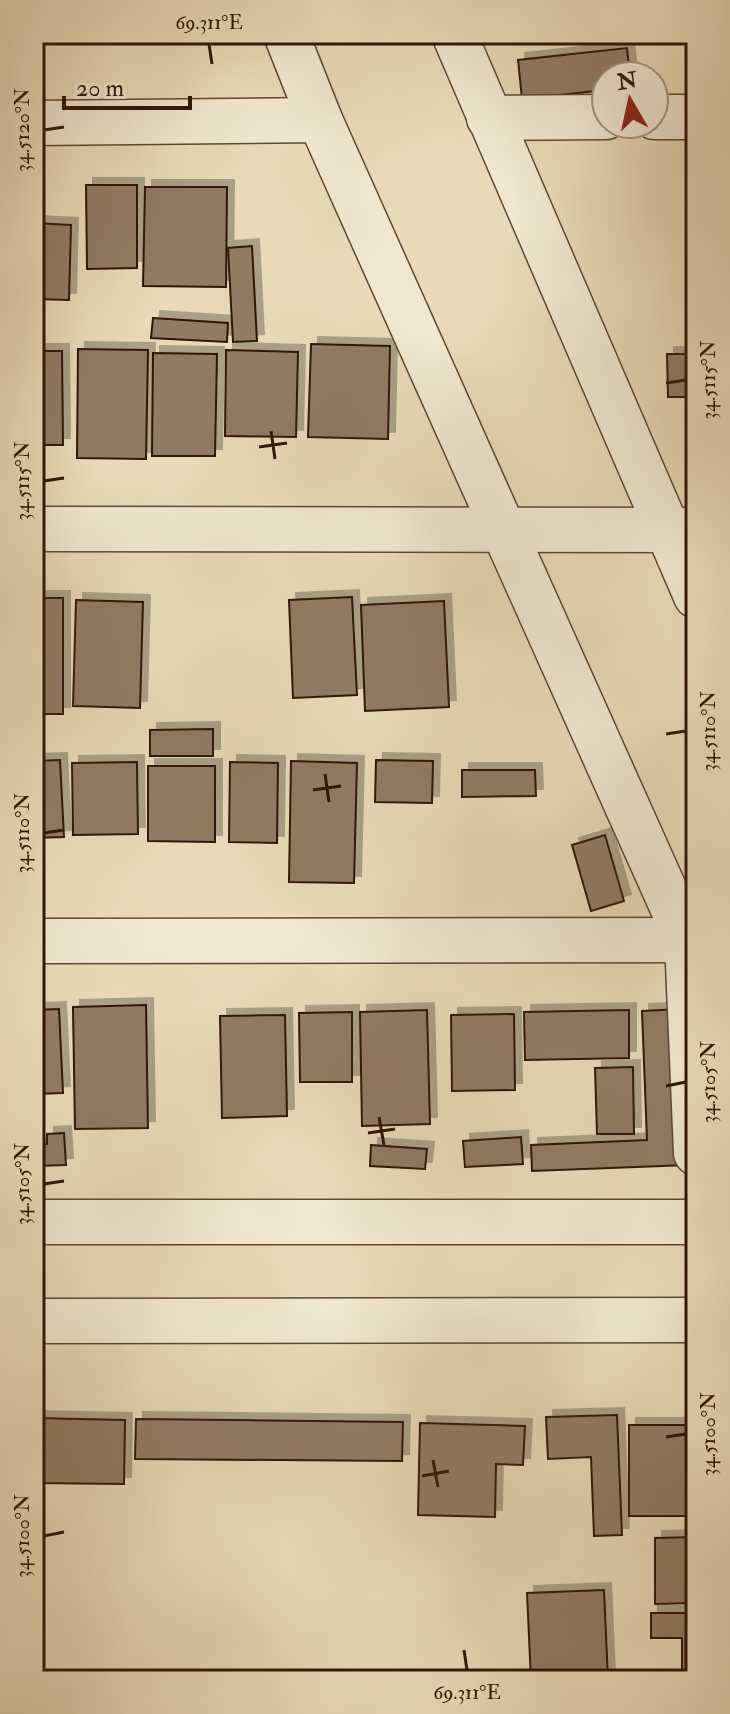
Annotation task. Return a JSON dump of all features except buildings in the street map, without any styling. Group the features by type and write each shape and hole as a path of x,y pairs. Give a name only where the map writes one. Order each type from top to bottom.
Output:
{"street":[{"path":"286,34 320,120 692,940 696,1153"},
{"path":"454,34 489,118 681,530 696,596"},
{"path":"489,118 590,117"},
{"path":"670,117 696,117"},
{"path":"34,123 320,120"},
{"path":"34,529 681,530"},
{"path":"34,941 692,940"},
{"path":"34,1222 696,1222"},
{"path":"34,1321 696,1320"}]}
